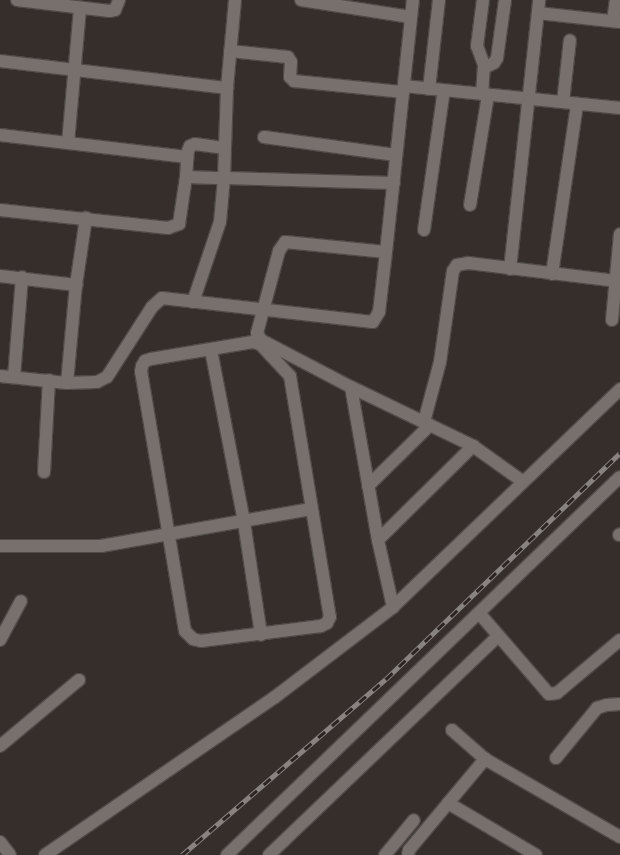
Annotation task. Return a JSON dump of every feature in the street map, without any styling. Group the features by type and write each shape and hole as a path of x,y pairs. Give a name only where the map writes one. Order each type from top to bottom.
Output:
{"street":[{"path":"17,0 80,8 115,10 119,0"},
{"path":"193,302 220,222 224,178 227,88 235,0"},
{"path":"301,0 411,17"},
{"path":"0,376 88,384 107,377 152,307 162,298 263,311 373,322 379,312 413,0"},
{"path":"429,89 439,0"},
{"path":"470,205 485,94 484,68 478,46 483,0"},
{"path":"484,68 494,63 497,58 505,0"},
{"path":"510,269 538,6 617,22 616,0"},
{"path":"68,143 80,8"},
{"path":"562,102 570,40"},
{"path":"230,51 288,57 291,62 290,77 294,81 444,90 620,108"},
{"path":"0,62 227,88"},
{"path":"424,230 444,90"},
{"path":"552,274 577,104"},
{"path":"0,135 187,157"},
{"path":"264,137 396,155"},
{"path":"0,210 173,227 179,224 181,218 187,157 190,146 195,144 225,148"},
{"path":"186,177 394,183"},
{"path":"67,383 76,285 86,218"},
{"path":"612,320 620,234"},
{"path":"386,252 285,242 279,252 257,333 261,340 350,387 473,446 522,481"},
{"path":"368,486 427,424 439,369 452,271 457,265 468,264 616,281"},
{"path":"0,276 22,277 76,285"},
{"path":"14,377 22,277"},
{"path":"245,343 260,344 288,372 292,383 330,617 327,623 321,626 201,642 188,636 168,534 141,372 145,361 151,359 211,350 245,343"},
{"path":"211,350 244,522 261,635"},
{"path":"44,472 49,380"},
{"path":"350,387 378,540 393,607"},
{"path":"46,855 275,697 393,607 522,481 620,389"},
{"path":"378,540 473,446"},
{"path":"227,855 620,477"},
{"path":"0,546 102,546 311,509"},
{"path":"0,640 21,601"},
{"path":"479,613 544,692 553,695 620,640"},
{"path":"269,855 498,636"},
{"path":"0,746 79,680"},
{"path":"556,758 597,708 620,704"},
{"path":"452,730 485,759 620,837"},
{"path":"408,855 409,850 485,759"},
{"path":"448,803 536,855"},
{"path":"385,855 414,820"},
{"path":"0,842 10,855"}],"railway":[{"path":"182,855 386,679 620,453"}]}
